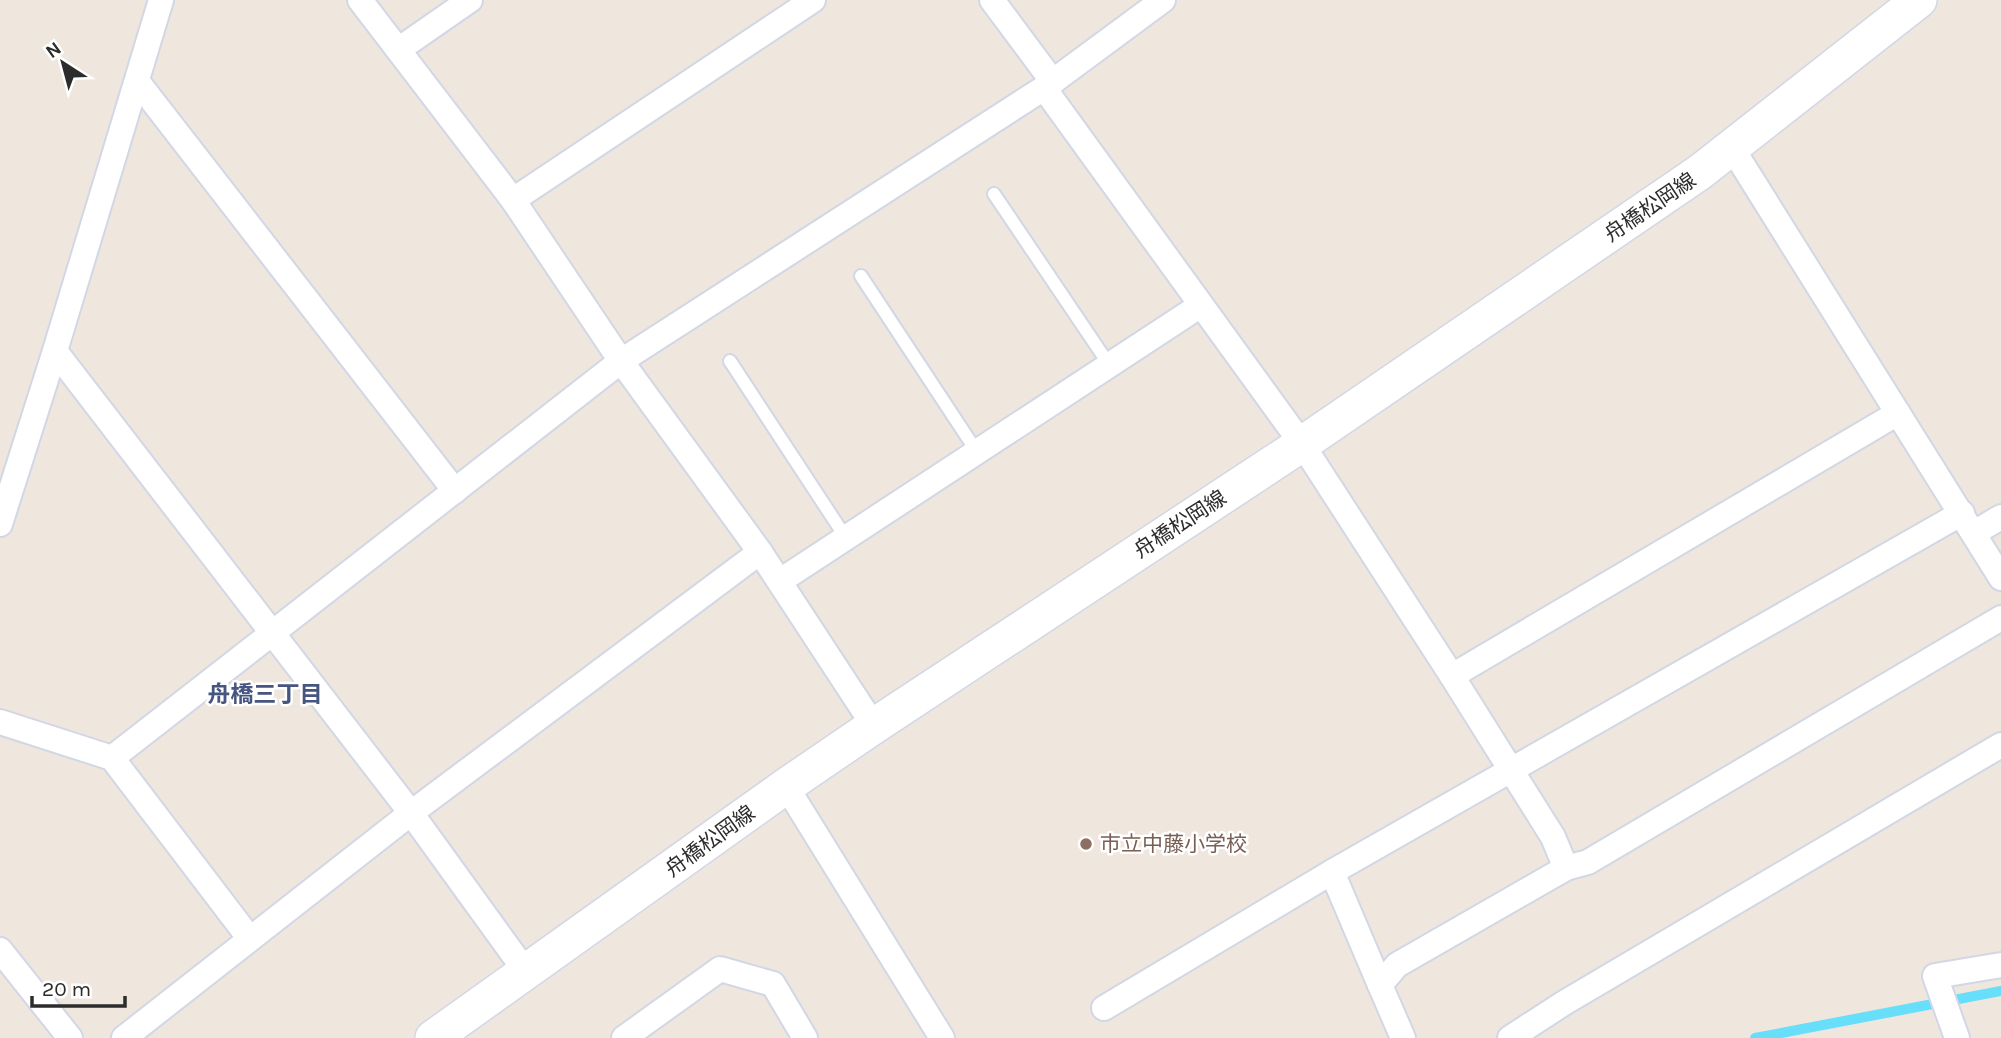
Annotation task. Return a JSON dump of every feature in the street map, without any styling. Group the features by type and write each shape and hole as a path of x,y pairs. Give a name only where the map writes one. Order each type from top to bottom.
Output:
{"main road":[{"name":"舟橋松岡線","path":"433,1038 786,786 1302,444 1700,173 1919,0"}],"street":[{"path":"0,524 161,0"},
{"path":"360,0 513,200 621,361 780,581 874,726"},
{"path":"398,50 470,0"},
{"path":"513,200 813,0"},
{"path":"992,0 1201,305 1302,444 1553,838 1566,868"},
{"path":"112,758 621,361 1049,85 1163,0"},
{"path":"137,81 455,491"},
{"path":"1732,148 2001,578"},
{"path":"780,581 1201,305"},
{"path":"55,351 411,813 526,972"},
{"path":"1452,676 1898,413"},
{"path":"1104,1007 1332,872 1510,771 1968,523 2001,517"},
{"path":"124,1038 411,813 760,552"},
{"path":"1380,985 1397,965 1566,868 1588,862 2001,618"},
{"path":"0,722 112,758 250,939"},
{"path":"1510,1038 1563,1003 2001,745"},
{"path":"786,786 942,1038"},
{"path":"1332,872 1403,1038"},
{"path":"0,950 69,1038"},
{"path":"1957,1038 1935,976 2001,965"},
{"path":"624,1038 720,969 773,984 805,1038"}],"lane":[{"path":"994,194 1110,366"},
{"path":"861,275 977,452"},
{"path":"730,361 846,538"}],"waterway":[{"path":"1755,1038 2001,991"}],"place":[{"name":"市立中藤小学校","path":"1086,844"}],"district":[{"name":"舟橋三丁目","path":"265,694"}]}
